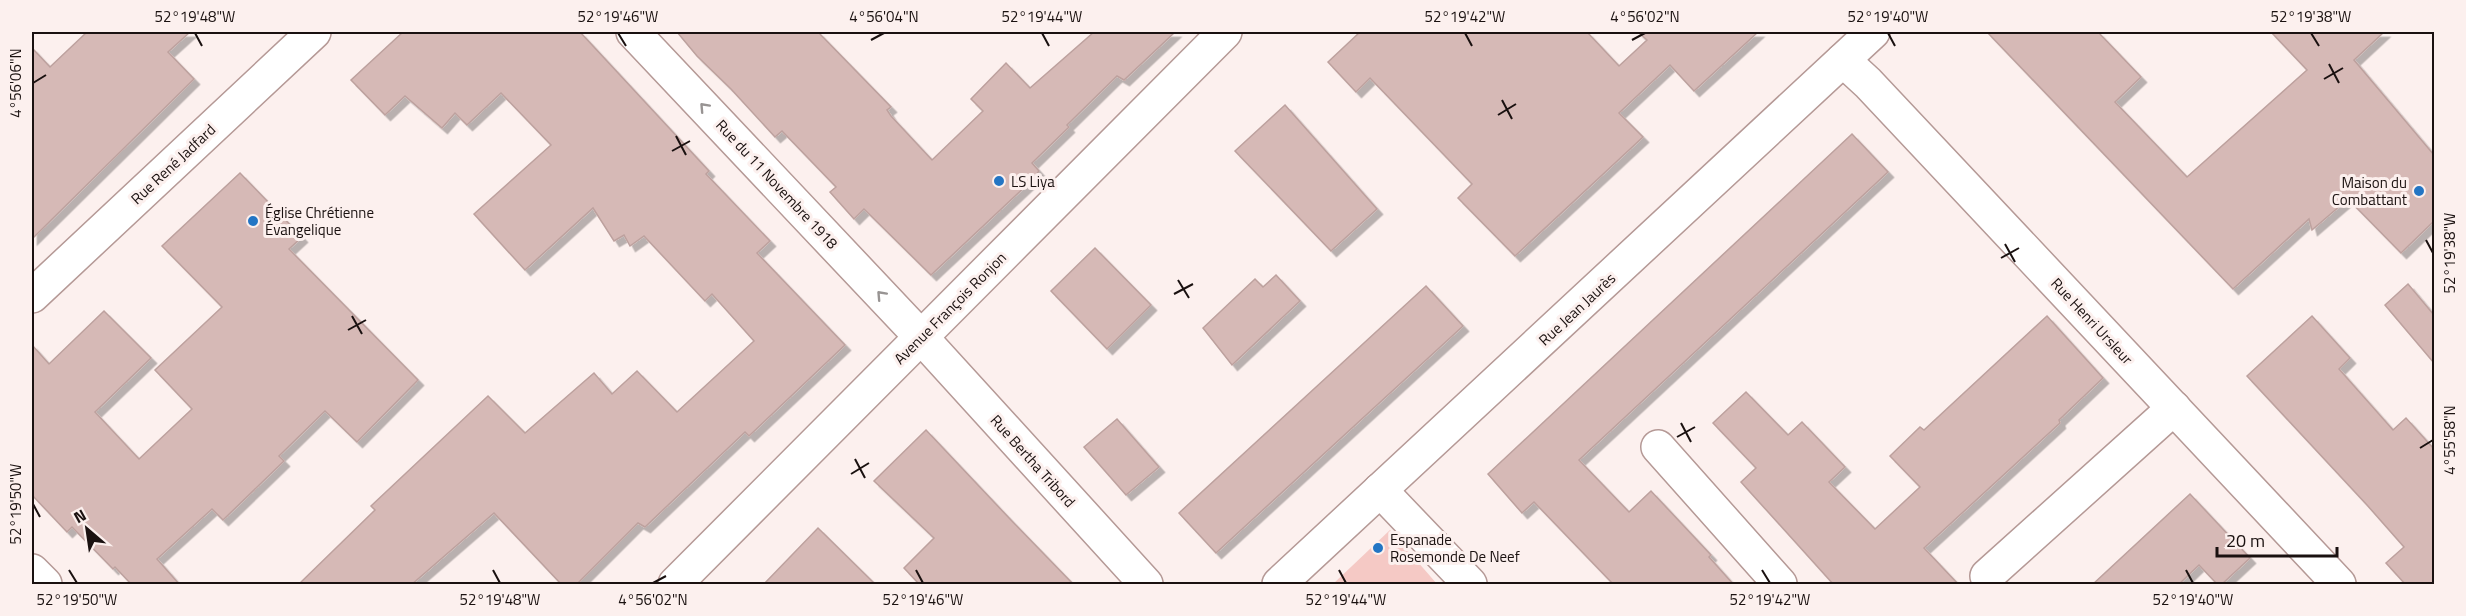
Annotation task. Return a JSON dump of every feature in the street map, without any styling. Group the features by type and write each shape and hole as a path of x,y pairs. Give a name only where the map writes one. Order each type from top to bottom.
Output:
{"street":[{"name":"Rue René Jadfard","path":"32,296 314,32"},
{"name":"Rue du 11 Novembre 1918","path":"633,32 921,337"},
{"name":"Avenue François Ronjon","path":"675,585 1225,32"},
{"name":"Rue Jean Jaurès","path":"1279,585 1873,32"},
{"name":"Rue Henri Ursleur","path":"1843,60 1868,83 2339,585"},
{"name":"Rue Bertha Tribord","path":"921,337 1146,585"},
{"path":"1987,576 2174,408"},
{"path":"1658,447 1780,585"},
{"path":"1380,490 1470,585"},
{"path":"32,571 45,585"}],"shaded area":[{"path":"1390,530 1437,584 1333,584"}],"building":[{"path":"87,32 190,32 168,52 194,79 32,239 32,48 50,67"},
{"path":"403,32 580,32 709,171 706,174 770,241 757,253 845,345 749,436 745,432 645,527 638,523 576,585 562,585 494,513 411,585 298,585 375,510 371,506 488,396 525,433 594,373 612,394 637,371 677,412 754,341 712,294 705,301 644,236 630,246 624,235 614,241 593,208 525,270 474,214 551,145 501,93 467,125 455,113 442,128 405,96 385,115 351,80"},
{"path":"677,32 818,32 891,107 887,110 891,116 932,160 983,111 971,99 1006,63 1030,88 1094,32 1175,32 1124,80 1117,76 1067,125 1069,127 1032,163 1039,171 1030,182 931,275 864,209 854,219 830,192 836,187 782,131 775,137"},
{"path":"1360,32 1587,32 1619,66 1647,40 1638,32 1758,32 1694,91 1670,65 1619,113 1643,137 1515,256 1458,198 1472,184 1370,78 1356,92 1328,62"},
{"path":"1987,32 2098,32 2141,77 2115,102 2187,177 2307,70 2271,32 2384,32 2354,60 2434,155 2434,221 2401,253 2348,199 2312,230 2309,219 2233,289"},
{"path":"1285,105 1377,209 1331,251 1235,151"},
{"path":"1852,134 1888,172 1579,460 1629,512 1651,491 1711,555 1709,557 1734,585 1614,585 1534,502 1522,513 1488,474"},
{"path":"240,173 302,237 289,249 418,380 357,442 325,411 279,456 284,461 223,520 212,509 157,559 180,585 132,585 72,527 67,532 32,495 32,345 49,364 104,311 151,358 95,412 139,459 192,409 155,370 222,307 162,246"},
{"path":"1095,248 1151,305 1107,349 1051,291"},
{"path":"1276,275 1300,301 1232,365 1203,328 1255,279 1263,287"},
{"path":"2408,284 2434,315 2434,363 2385,305"},
{"path":"1426,286 1463,326 1216,553 1179,513"},
{"path":"2047,316 2103,378 2059,420 2060,423 1924,548 1959,585 1834,585 1741,482 1756,468 1713,423 1746,392 1788,435 1802,422 1845,467 1829,482 1875,529 1920,487 1890,456 1920,427 1924,430"},
{"path":"2312,316 2350,358 2339,369 2393,430 2406,418 2434,449 2434,585 2406,585 2386,563 2404,547 2247,376"},
{"path":"1117,419 1159,467 1126,495 1084,447"},
{"path":"926,430 1074,585 920,585 904,568 934,538 874,481"},
{"path":"2190,494 2250,558 2221,585 2218,585 2199,565 2178,585 2092,585"},
{"path":"818,528 876,585 763,585"}],"place":[{"name":"LS Liya","path":"999,181"},
{"name":"Maison du Combattant","path":"2419,191"},
{"name":"Église Chrétienne Évangelique","path":"253,221"},
{"name":"Espanade Rosemonde De Neef","path":"1378,548"}]}
